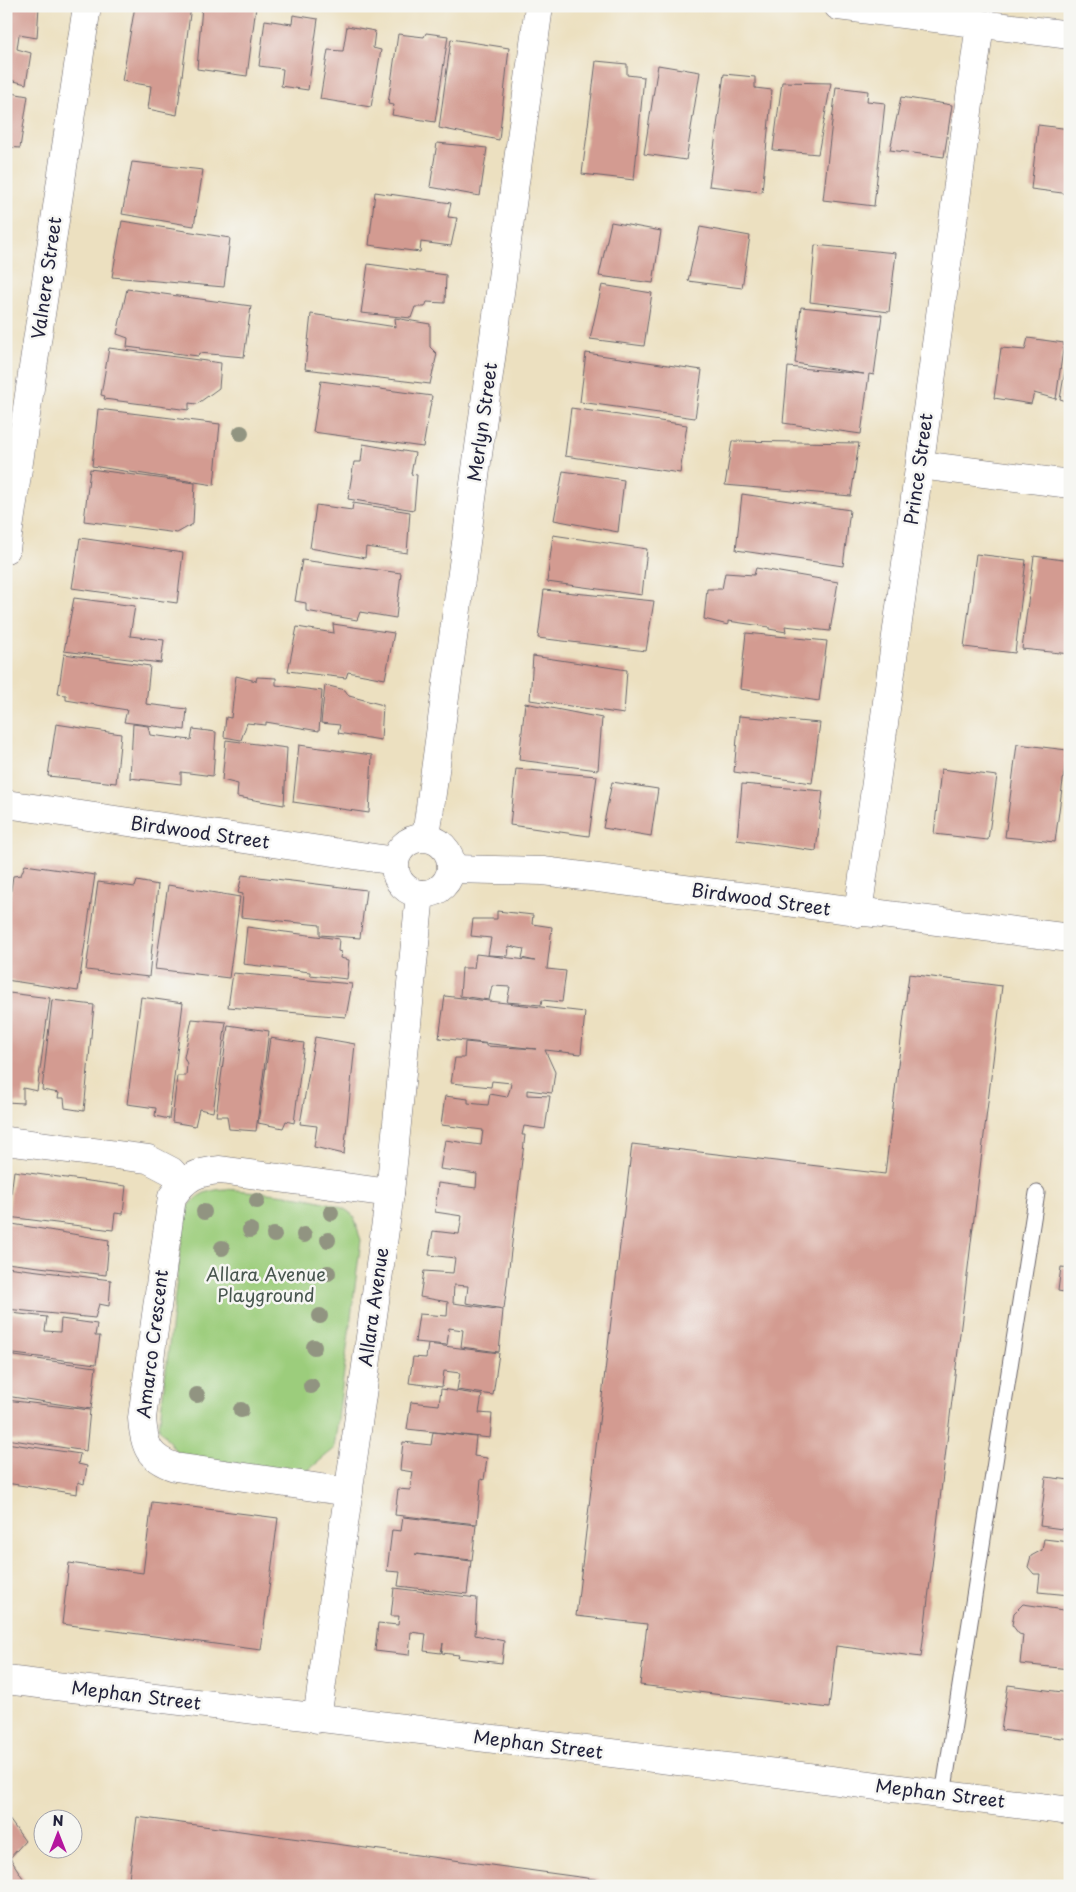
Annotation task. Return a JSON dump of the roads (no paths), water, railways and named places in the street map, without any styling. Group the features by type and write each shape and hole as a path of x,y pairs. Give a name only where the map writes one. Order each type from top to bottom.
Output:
{"street":[{"name":"Valnere Street","path":"6,550 87,6"},
{"name":"Merlyn Street","path":"426,837 539,6"},
{"path":"838,6 1070,35"},
{"name":"Prince Street","path":"858,913 980,24"},
{"path":"920,465 1070,484"},
{"name":"Birdwood Street","path":"6,804 395,861"},
{"path":"426,837 442,844 451,860 450,878 437,891 420,894 404,887 398,879 395,861 397,853 409,841 426,837"},
{"name":"Birdwood Street","path":"452,869 543,871 858,913 1070,938"},
{"name":"Allara Avenue","path":"317,1719 390,1193 420,894"},
{"path":"6,1141 148,1159 171,1170 182,1183 201,1172 220,1170 390,1193"},
{"name":"Amarco Crescent","path":"182,1183 172,1197 142,1418 143,1434 148,1450 158,1462 175,1467 349,1492"},
{"name":"Mephan Street","path":"6,1680 785,1774 1070,1811"}],"lane":[{"path":"943,1795 1037,1193"}],"park label":[{"name":"Allara Avenue Playground","path":"266,1285"}]}
